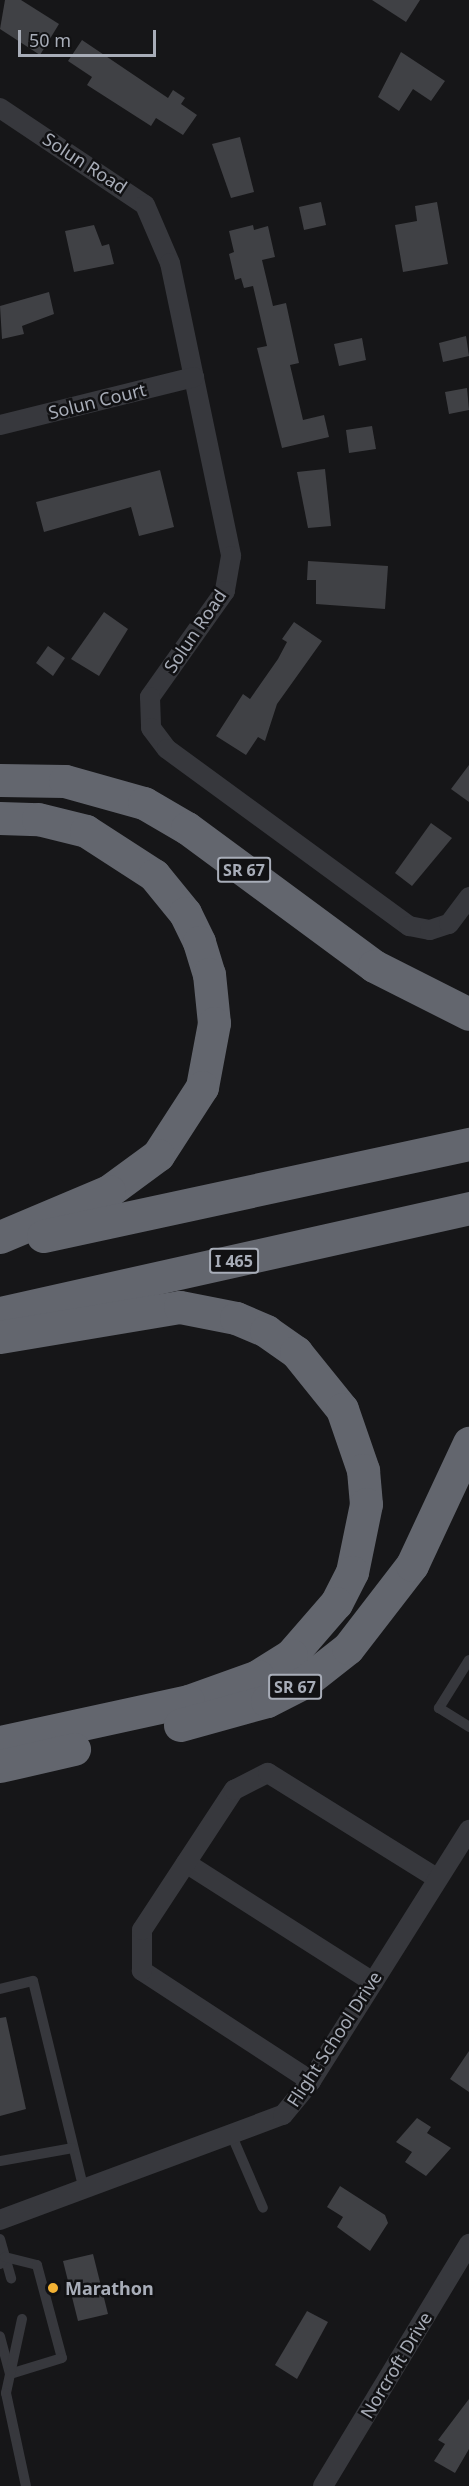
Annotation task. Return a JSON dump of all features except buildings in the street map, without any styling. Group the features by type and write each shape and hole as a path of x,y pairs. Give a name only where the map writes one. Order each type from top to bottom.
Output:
{"highway":[{"name":"SR 67","path":"0,780 65,781 144,803 187,828 374,966 469,1014"},
{"path":"0,818 38,819 86,831 153,875 185,913 199,942 209,974 214,1023 202,1087 158,1155 109,1191 0,1237"},
{"path":"0,1245 469,1144"},
{"name":"I 465","path":"0,1313 469,1208"},
{"path":"0,1337 180,1307 236,1317 266,1331 303,1358 342,1408 363,1470 366,1504 352,1572 336,1603 291,1654 258,1676 188,1701 0,1742"},
{"name":"SR 67","path":"0,1766 233,1713 306,1681 366,1629 398,1587 469,1443"}],"street":[{"name":"Solun Road","path":"0,108 145,205 170,263 231,556 225,591 150,697 151,728 167,749 410,926 430,930 449,924 469,897"},
{"name":"Solun Court","path":"0,425 194,377"},
{"path":"311,2081 142,1971 142,1930 234,1790 268,1773 436,1878"},
{"name":"Flight School Drive","path":"0,2220 84,2191 283,2115 311,2081 436,1878 469,1830"},
{"path":"186,1863 372,1982"},
{"name":"Norcroft Drive","path":"323,2486 469,2244"}],"lane":[{"path":"469,1660 439,1707 469,1727"},
{"path":"0,1989 33,1981 84,2191"},
{"path":"232,2136 263,2208"},
{"path":"0,2161 73,2148"},
{"path":"0,2239 2,2260 11,2278"},
{"path":"2,2260 37,2265 62,2358 10,2374"},
{"path":"22,2319 6,2393 26,2486"},
{"path":"0,2337 10,2374"}],"place":[{"name":"Marathon","path":"53,2288"}]}
